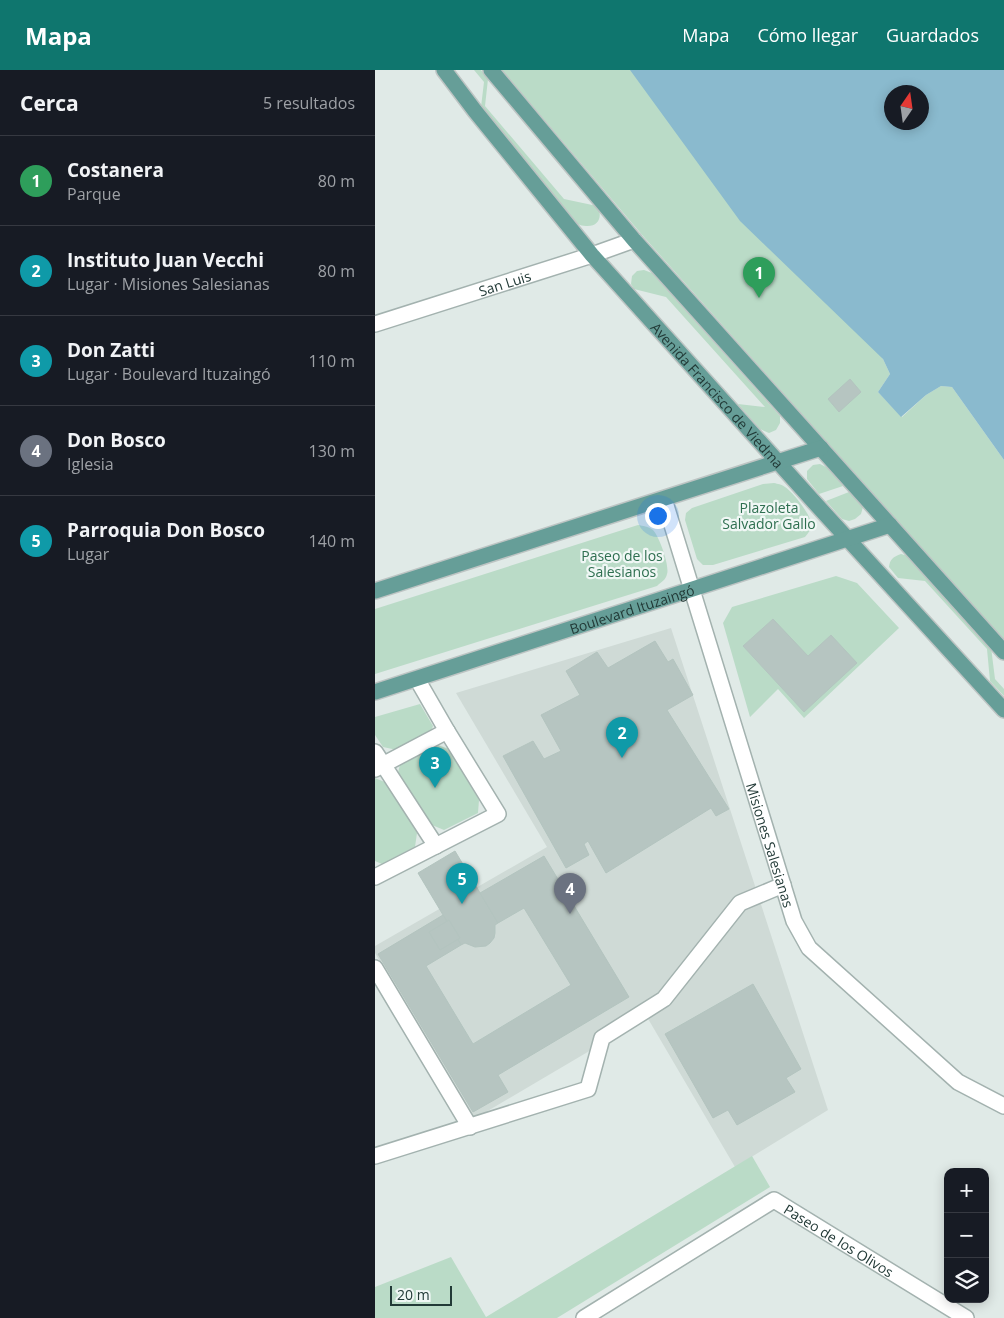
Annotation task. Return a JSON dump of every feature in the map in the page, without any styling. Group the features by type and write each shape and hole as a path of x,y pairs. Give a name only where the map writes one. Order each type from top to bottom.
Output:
{"main road":[{"name":"Avenida Francisco de Viedma","path":"444,70 592,255 1004,710"},
{"path":"491,70 634,240 1004,652"},
{"path":"375,591 821,448"},
{"name":"Boulevard Ituzaingó","path":"375,692 890,525"}],"street":[{"name":"San Luis","path":"375,324 634,240"},
{"name":"Misiones Salesianas","path":"663,499 794,921 809,948 958,1082 1004,1106"},
{"path":"375,877 498,814 417,679"},
{"path":"379,767 447,731"},
{"path":"375,752 379,767 436,846"},
{"path":"375,1156 588,1090 602,1038 664,999 740,903 783,885"},
{"path":"375,968 470,1126"},
{"name":"Paseo de los Olivos","path":"584,1318 774,1200 966,1318"}],"shaded area":[{"path":"671,628 828,1110 735,1167 647,1017 474,1119 375,953 375,946 547,847 456,693"}],"green space":[{"path":"474,70 481,70 488,79 485,106 564,199 597,206 600,217 597,223 590,226 578,224 481,107 484,82"},
{"path":"502,70 681,70 883,359 890,374 878,392 902,417 926,395 941,386 952,387 1004,460 1004,640 643,236"},
{"path":"644,270 652,273 780,416 780,423 776,430 769,433 760,429 738,404 765,407 666,297 634,289 631,284 632,276 637,271"},
{"path":"820,464 828,468 843,486 819,494 807,479 807,471 813,465"},
{"name":"Plazoleta Salvador Gallo","path":"774,483 782,485 792,493 808,514 811,527 805,537 713,565 703,565 697,559 685,520 686,513 692,508 763,484"},
{"path":"849,492 863,507 861,514 849,521 842,519 826,501"},
{"name":"Paseo de los Salesianos","path":"638,525 653,530 663,551 668,570 664,579 657,586 375,674 375,609"},
{"path":"901,554 908,556 991,647 995,679 1004,689 1004,696 990,681 987,649 925,581 898,578 889,567 892,559"},
{"path":"836,576 857,583 899,628 804,718 778,689 750,717 723,623 732,607"},
{"path":"420,704 433,726 430,734 397,750 383,747 375,735 375,717"},
{"path":"435,744 449,749 479,800 478,813 444,830 432,825 398,773 401,760"},
{"path":"375,778 387,783 417,833 415,847 382,864 375,861"},
{"path":"752,1156 770,1187 557,1318 375,1318 375,1287 451,1257 486,1317"}],"water":[{"path":"630,70 1004,70 1004,460 952,387 941,386 926,395 901,417 878,392 890,374 883,359 740,221"}],"building":[{"path":"850,379 861,392 839,412 828,399"},
{"path":"773,619 808,656 831,635 857,663 804,712 743,646"},
{"path":"655,641 668,662 673,659 693,695 667,710 729,809 716,816 711,808 606,873 588,841 584,844 589,855 566,868 503,756 533,741 544,759 561,751 541,715 580,695 566,671 597,652 608,668"},
{"path":"455,851 498,923 495,925 494,938 486,946 475,947 465,943 461,945 418,873"},
{"path":"544,856 629,997 498,1075 508,1092 473,1112 378,954 443,915 461,945 426,966 473,1044 571,985 524,908 498,923 480,893"},
{"path":"449,920 460,938 440,950 429,932"},
{"path":"753,984 801,1069 786,1078 795,1092 737,1125 728,1110 713,1118 665,1034"}],"place":[{"name":"Costanera","path":"759,298"},
{"name":"Instituto Juan Vecchi","path":"622,758"},
{"name":"Don Zatti","path":"435,788"},
{"name":"Parroquia Don Bosco","path":"462,904"},
{"name":"Don Bosco","path":"570,914"}]}
